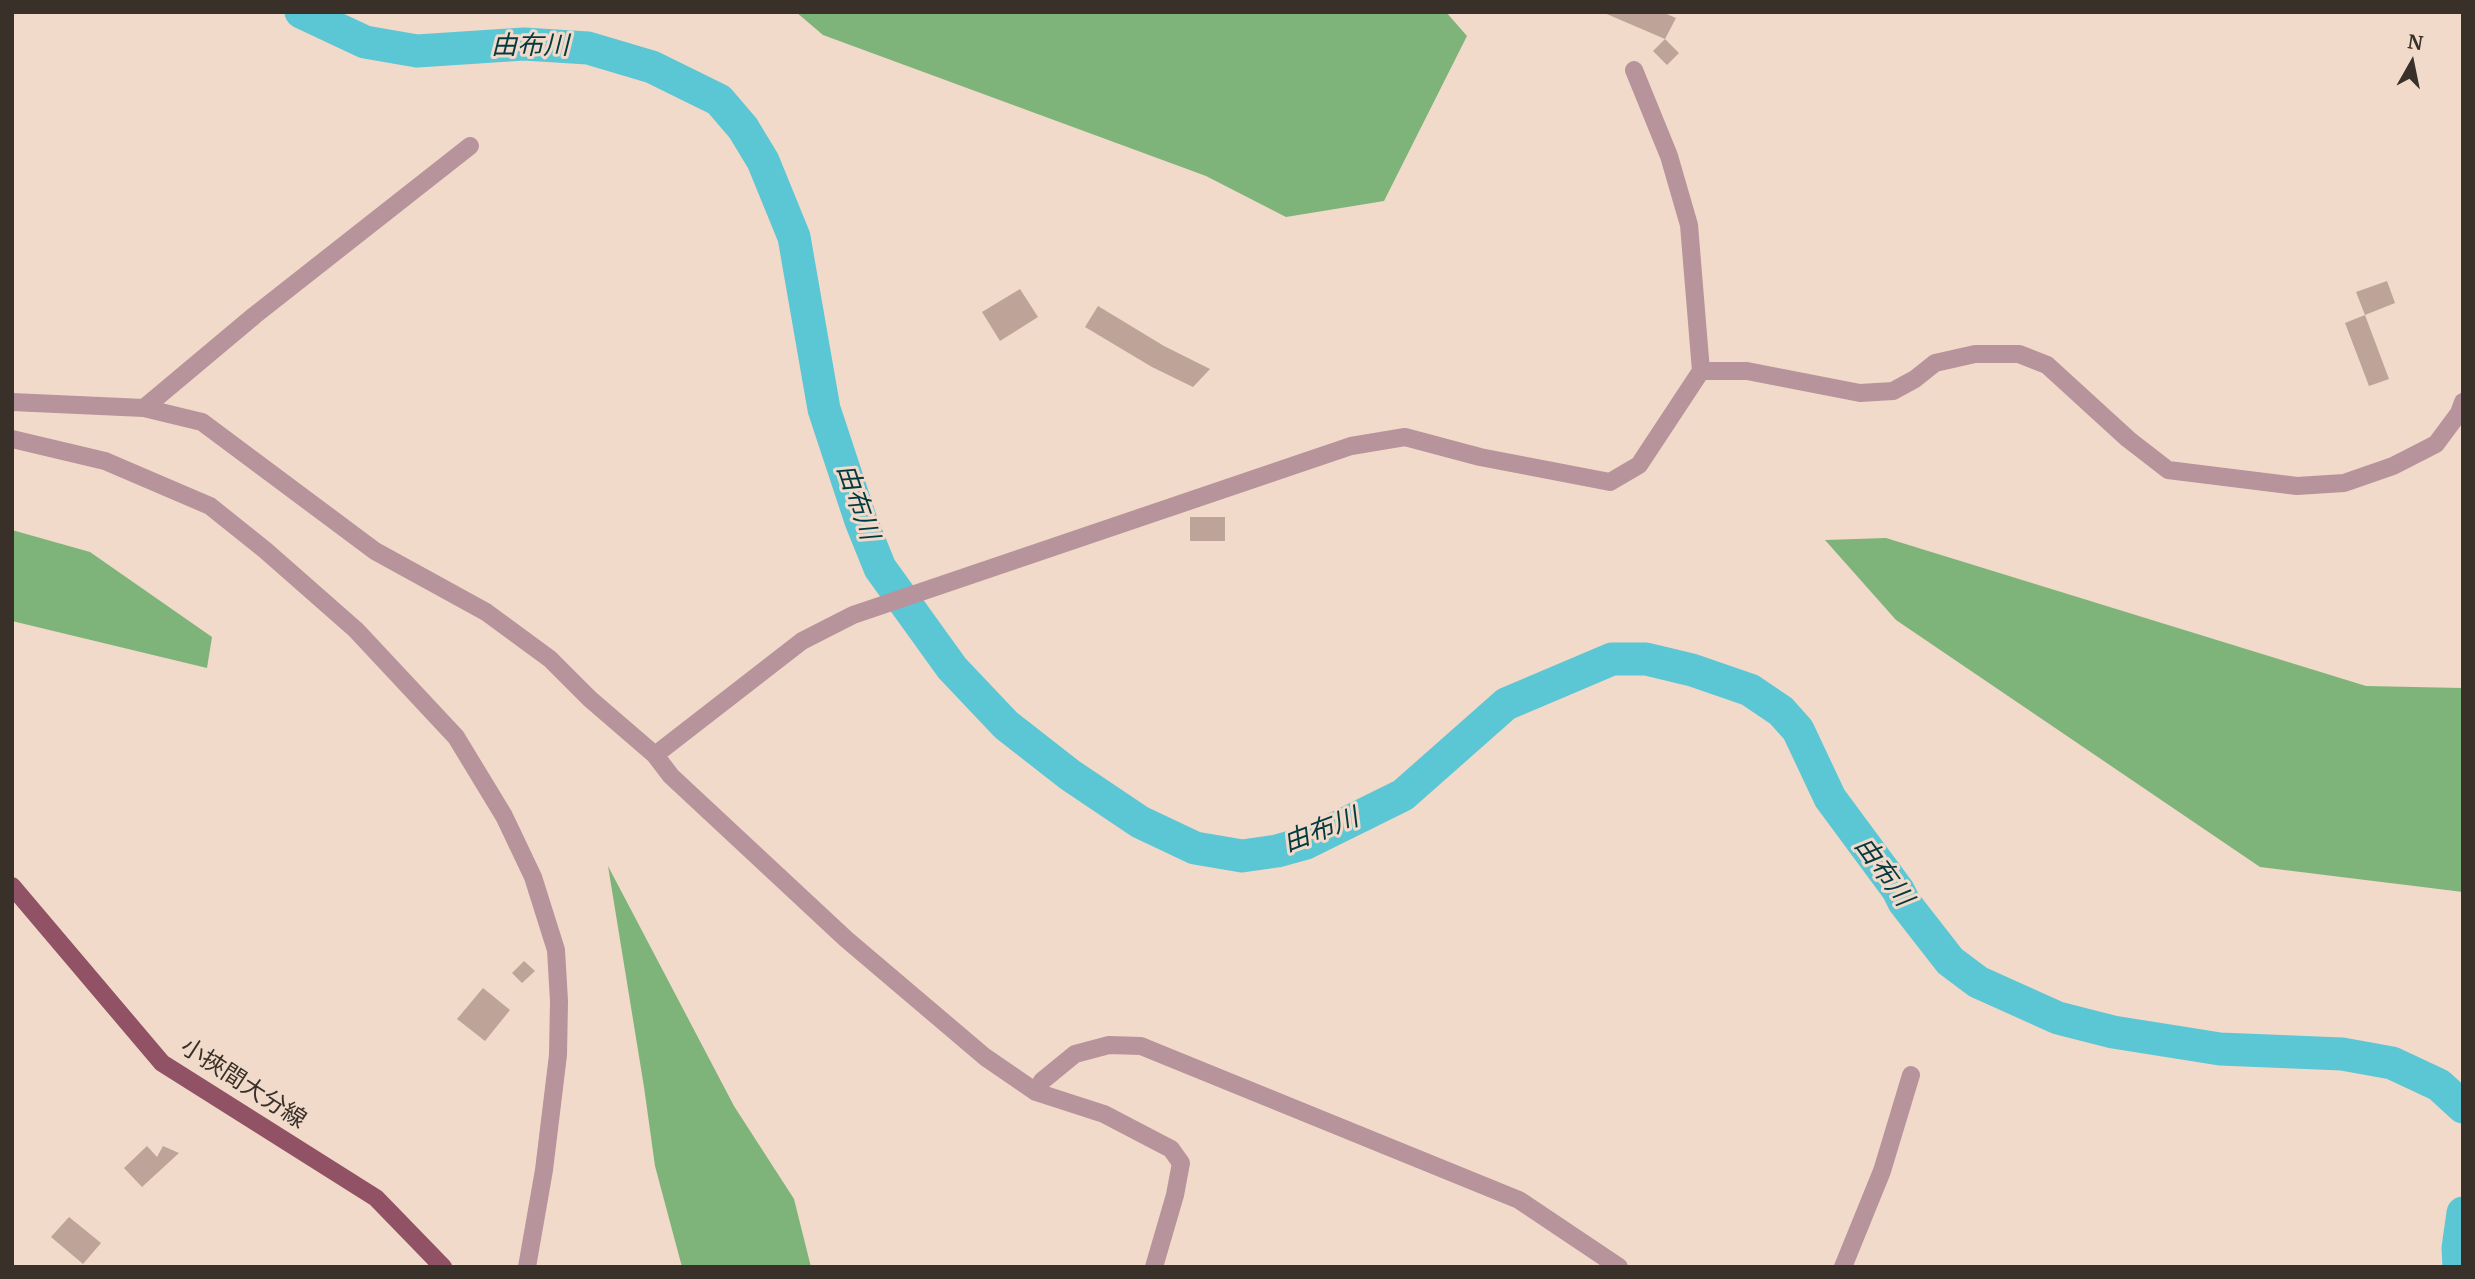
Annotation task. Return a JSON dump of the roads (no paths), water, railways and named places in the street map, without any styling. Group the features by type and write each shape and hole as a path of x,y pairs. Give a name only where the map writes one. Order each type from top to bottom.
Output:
{"main road":[{"name":"小挾間大分線","path":"12,886 162,1062 376,1198 443,1267"}],"street":[{"path":"655,755 802,641 853,615 1351,446 1405,437 1506,462 1611,482 1639,466 1701,371 1689,225 1669,156 1634,70"},
{"path":"144,408 255,315 470,146"},
{"path":"1701,371 1746,371 1860,393 1893,391 1915,379 1935,363 1975,354 2019,354 2047,365 2128,439 2168,470 2297,486 2344,483 2393,466 2436,444 2459,413 2463,402"},
{"path":"12,401 144,408 201,422 375,551 486,612 550,660 655,755 671,776 846,939 985,1058 1036,1092 1104,1114 1171,1149 1181,1163 1175,1195 1154,1267"},
{"path":"12,439 105,461 210,506 356,630 456,737 516,840 533,877 556,950 558,1055 544,1170 527,1267"},
{"path":"1036,1092 1042,1081 1075,1054 1109,1045 1141,1046 1519,1200 1619,1267"},
{"path":"1843,1267 1882,1171 1911,1075"}],"waterway":[{"name":"由布川","path":"301,12 365,42 417,51 524,44 588,48 652,67 719,100 743,128 763,161 794,237 824,409 861,521 880,568 952,668 1006,725 1070,775 1140,822 1195,848 1242,856 1306,843 1403,795 1506,704 1612,659 1646,659 1692,670 1750,690 1781,711 1798,730 1830,798 1904,902 1950,961 1978,982 2058,1018 2113,1032 2220,1049 2342,1054 2392,1063 2439,1085 2463,1107"},
{"name":"由布川","path":"2459,1267 2458,1248 2463,1213"}]}
